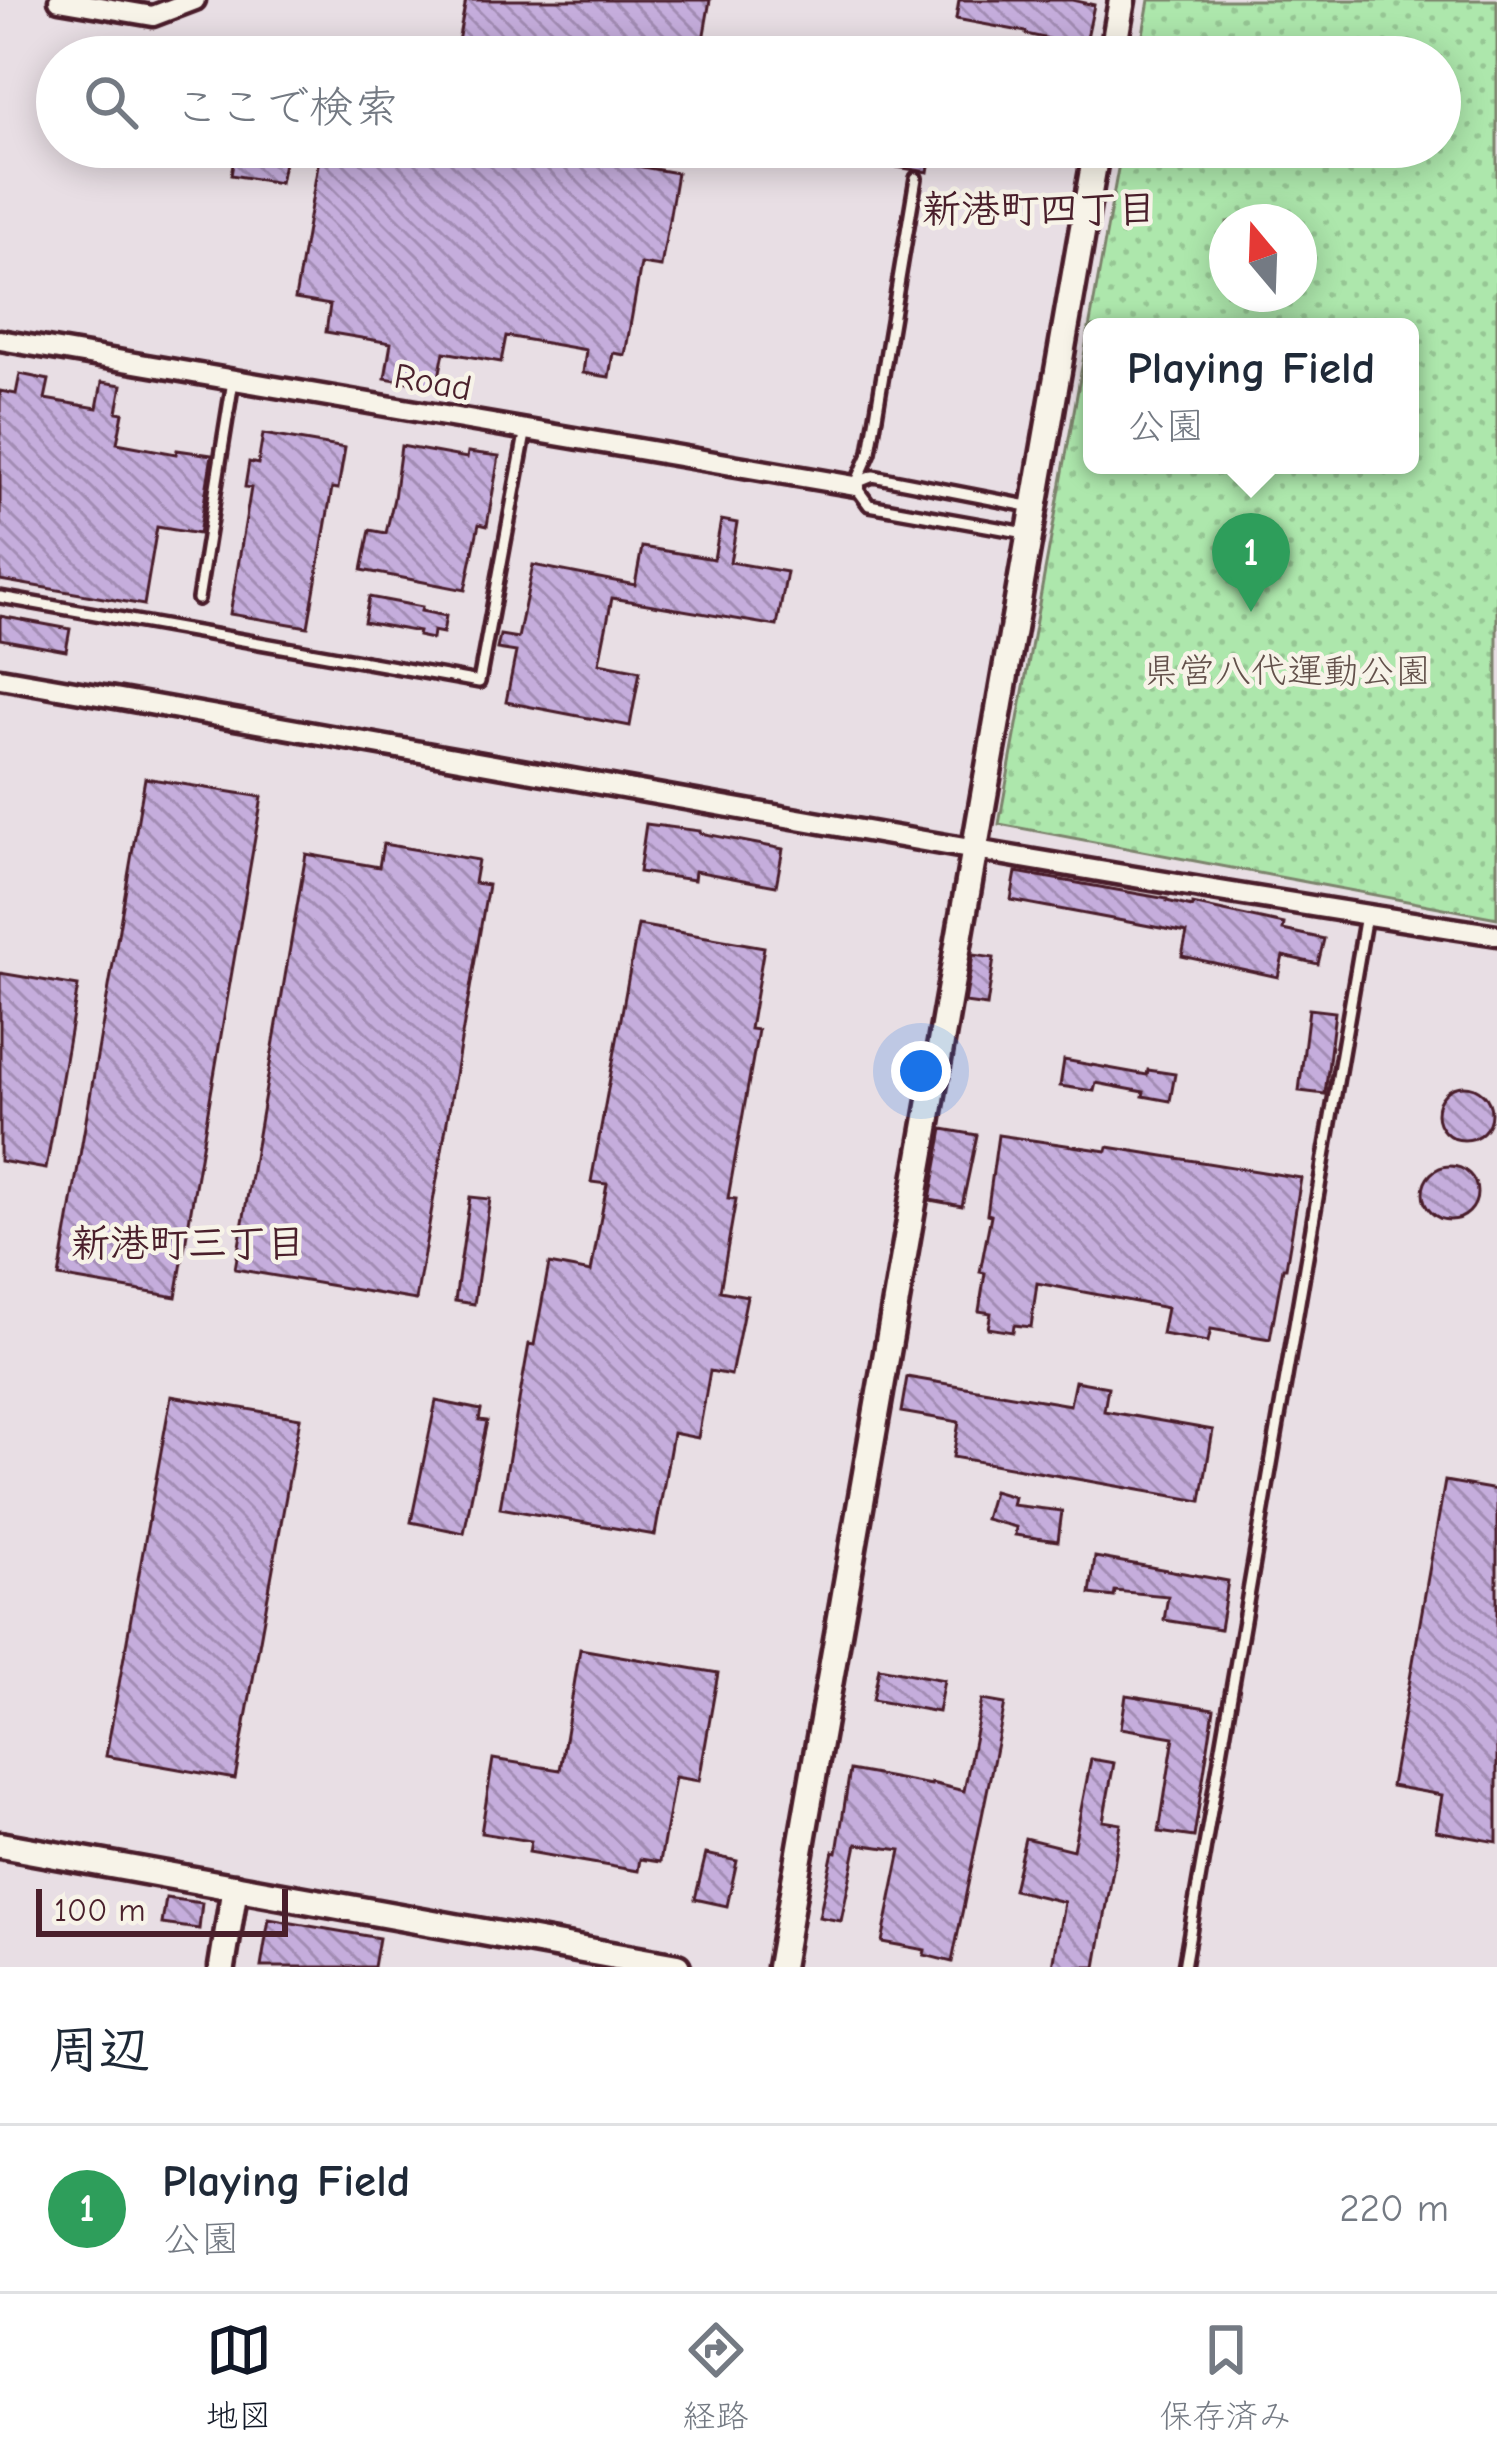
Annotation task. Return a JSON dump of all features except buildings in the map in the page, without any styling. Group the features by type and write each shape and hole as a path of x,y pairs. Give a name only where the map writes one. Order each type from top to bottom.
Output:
{"street":[{"path":"58,0 153,16 195,0"},
{"path":"1116,36 1122,0"},
{"path":"780,1967 1093,168"},
{"name":"Road","path":"0,341 855,486"},
{"path":"0,678 973,850 1497,935"},
{"path":"0,1845 677,1967"},
{"path":"221,1967 235,1887"}],"lane":[{"path":"855,486 870,452 916,178"},
{"path":"0,341 525,434 855,486 873,476 1036,508"},
{"path":"198,599 233,381"},
{"path":"0,597 478,682 525,434"},
{"path":"855,486 869,505 1031,534"},
{"path":"1184,1967 1366,916"}],"green space":[{"name":"県営八代運動公園","path":"1149,0 1497,0 1497,918 999,824 1083,362 1083,474 1419,474 1419,318 1091,318 1118,168 1461,168 1461,36 1143,36"}],"place":[{"name":"Playing Field","path":"1251,612"}],"district":[{"name":"新港町四丁目","path":"1039,208"},
{"name":"新港町三丁目","path":"188,1242"}]}
